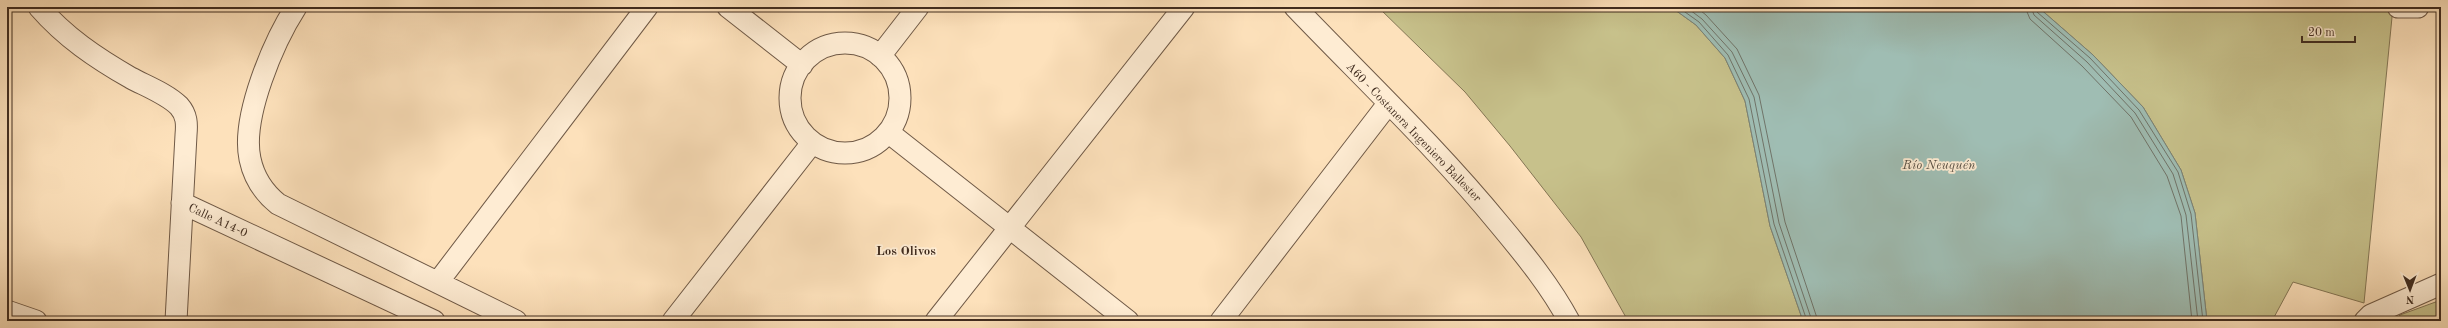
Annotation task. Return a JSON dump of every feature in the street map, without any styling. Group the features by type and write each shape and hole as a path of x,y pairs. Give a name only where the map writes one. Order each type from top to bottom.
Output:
{"street":[{"name":"Calle A14-0","path":"39,7 53,24 92,55 169,100 184,113 187,122 182,203 434,321"},
{"path":"296,7 273,48 258,88 252,123 249,158 263,191 278,204 516,321"},
{"path":"438,282 647,7"},
{"path":"728,7 802,65"},
{"path":"880,56 918,7"},
{"path":"936,321 1184,7"},
{"name":"A60 - Costanera Ingeniero Ballester","path":"1295,7 1477,196 1522,252 1569,321"},
{"path":"2398,7 2418,7"},
{"path":"848,44 865,47 880,56 892,70 900,88 900,106 894,124 888,132 882,139 866,149 848,153 829,151 812,143 800,130 792,114 791,103 793,80 802,65 814,53 830,45 848,44"},
{"path":"1221,321 1388,104"},
{"path":"888,132 1128,321"},
{"path":"673,321 812,143"},
{"path":"176,321 182,203"},
{"path":"2370,319 2441,284"},
{"path":"7,311 36,321"}],"shaded area":[{"path":"1378,7 1671,7 1696,25 1725,58 1745,101 1770,226 1803,321 1628,321 1581,237 1510,146 1465,92"},
{"path":"2038,7 2393,7 2364,303 2293,282 2272,321 2207,321 2195,213 2181,170 2143,107 2093,55"},
{"path":"2441,300 2441,321 2395,321 2400,315"}],"water":[{"name":"Río Neuquén","path":"1671,7 2038,7 2093,55 2143,107 2181,170 2195,213 2207,321 1803,321 1770,226 1745,101 1725,58 1696,25"}],"district":[{"name":"Los Olivos","path":"906,250"}]}
